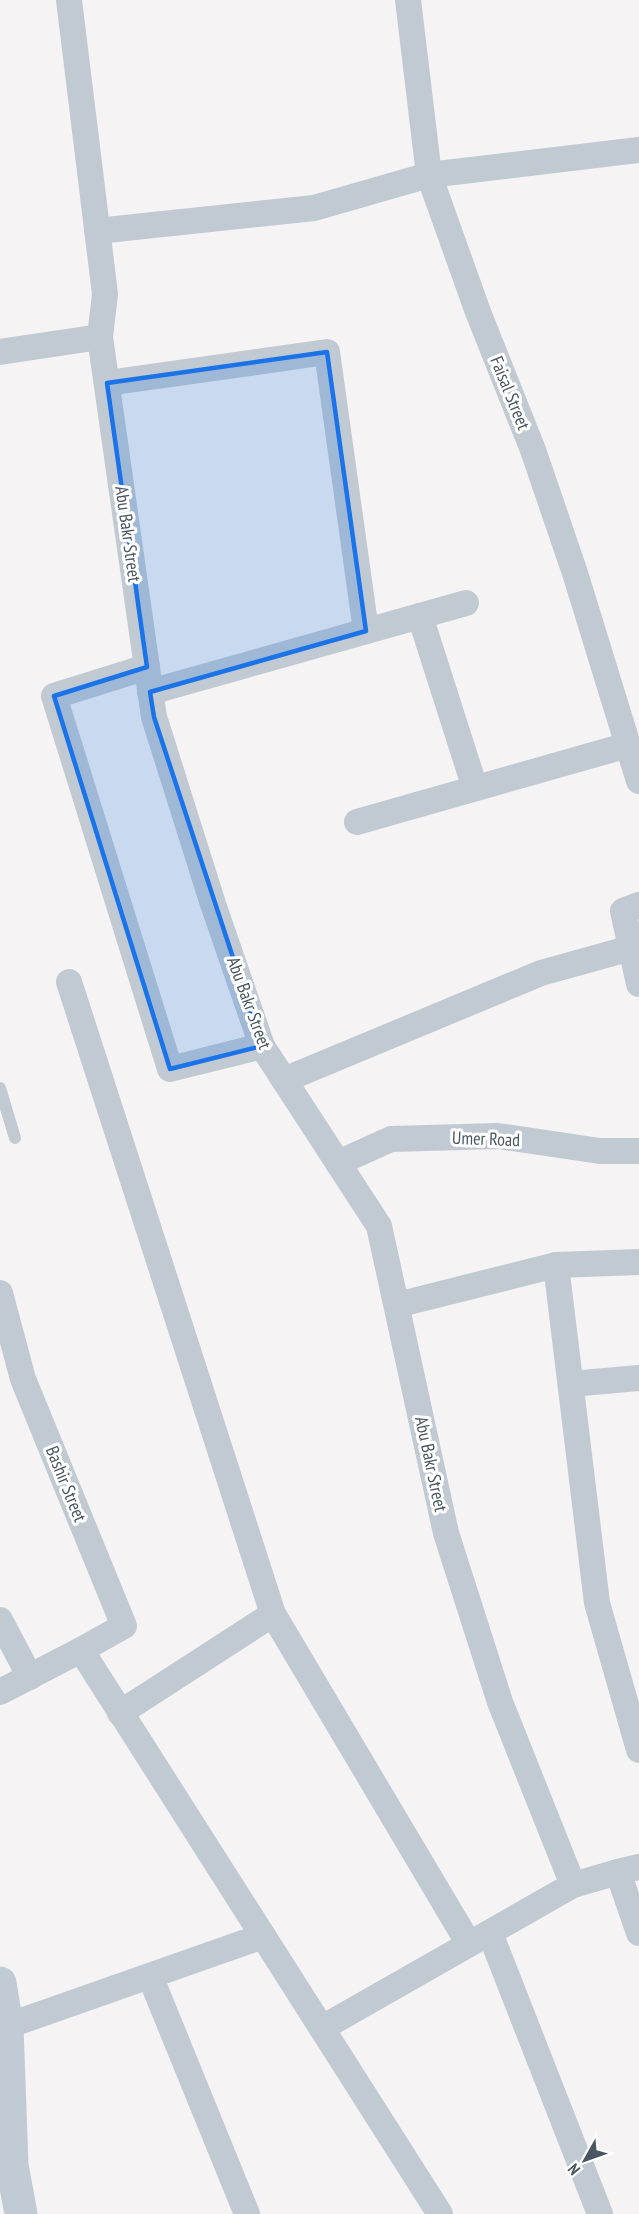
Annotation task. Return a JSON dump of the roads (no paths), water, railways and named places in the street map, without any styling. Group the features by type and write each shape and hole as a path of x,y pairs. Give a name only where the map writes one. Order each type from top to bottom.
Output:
{"street":[{"name":"Abu Bakr Street","path":"69,0 105,294 100,337 154,717 213,904 262,1046 379,1226 446,1533 500,1702 573,1885"},
{"name":"Faisal Street","path":"408,0 429,175 478,312 537,461 575,573 639,781"},
{"path":"97,231 314,208 429,175 637,155"},
{"path":"0,352 100,337"},
{"path":"107,382 327,352 366,631"},
{"path":"262,1046 170,1069 54,696 148,679 366,631 466,603"},
{"path":"420,616 475,788"},
{"path":"357,822 628,745"},
{"path":"639,905 622,911 639,984"},
{"path":"284,1080 541,973 631,948"},
{"path":"69,982 273,1614 480,1938 600,2214"},
{"name":"Umer Road","path":"338,1163 391,1139 498,1136 600,1151 639,1151"},
{"path":"397,1305 556,1265 639,1262"},
{"path":"556,1265 597,1603 639,1750"},
{"name":"Bashir Street","path":"0,1293 23,1379 124,1626 81,1650"},
{"path":"571,1384 639,1378"},
{"path":"120,1713 273,1614"},
{"path":"0,1620 30,1677"},
{"path":"0,1692 81,1650 440,2214"},
{"path":"322,2028 573,1885 628,1870 639,1934"},
{"path":"7,2026 263,1936"},
{"path":"150,1976 247,2214"},
{"path":"0,1983 7,2026 6,2167 21,2214"}],"lane":[{"path":"0,1088 15,1138"}]}
